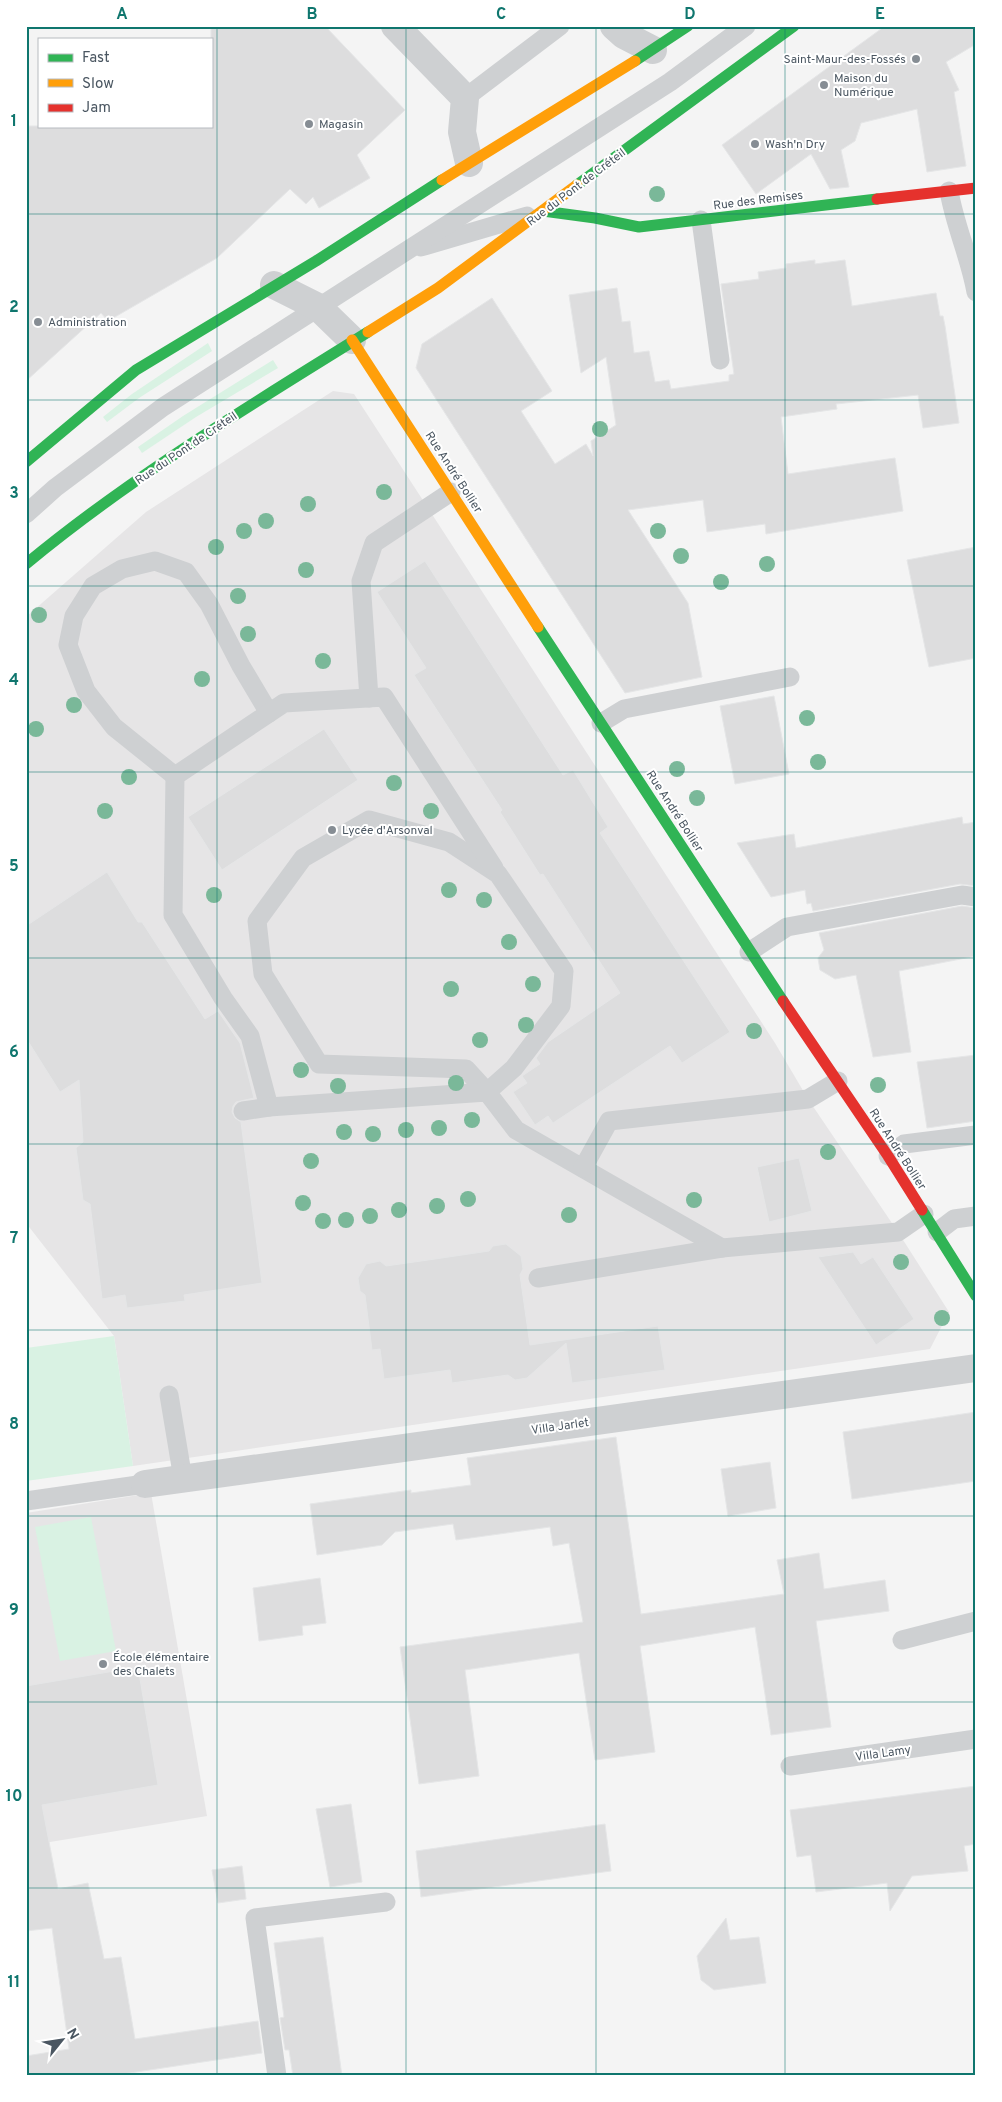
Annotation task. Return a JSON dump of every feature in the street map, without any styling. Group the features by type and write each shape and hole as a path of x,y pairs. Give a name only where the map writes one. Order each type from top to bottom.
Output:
{"main road":[{"path":"26,462 136,370 274,285 316,262 469,163 653,50 688,26"},
{"name":"Rue du Pont de Créteil","path":"26,564 62,534 196,439 438,288 794,26"},
{"name":"Rue des Remises","path":"543,211 595,218 639,227 976,188"},
{"name":"Rue André Bollier","path":"352,340 749,952 888,1156 976,1296"}],"street":[{"path":"395,26 465,98 462,132 469,163"},
{"path":"614,26 624,35 653,50"},
{"path":"274,285 318,307 352,340"},
{"name":"Villa Jarlet","path":"145,1484 976,1368"}],"lane":[{"path":"465,98 560,26"},
{"path":"26,514 55,488 163,407 400,253 670,82 746,26"},
{"path":"949,191 953,213 973,275 976,292"},
{"path":"400,253 543,211"},
{"path":"701,220 720,360"},
{"path":"369,698 360,581 374,543 451,492"},
{"path":"175,776 114,727 86,690 68,645 74,616 93,586 122,568 155,561 186,572 209,604 241,666 269,713"},
{"path":"601,722 624,709 790,677"},
{"path":"175,776 284,704 384,697 498,874 564,971 562,1006 514,1068 487,1092 269,1107 243,1111"},
{"path":"175,776 173,915 223,998 250,1036 269,1107"},
{"path":"498,874 448,842 369,820 303,858 257,921 263,974 319,1064 466,1069 487,1092 516,1130 722,1248"},
{"path":"749,952 787,927 962,895 976,897"},
{"path":"583,1168 609,1121 808,1099 838,1081"},
{"path":"888,1156 904,1144 976,1135"},
{"path":"538,1278 722,1248 898,1232 924,1214"},
{"path":"937,1232 954,1219 976,1216"},
{"path":"169,1395 183,1479"},
{"path":"26,1501 145,1484"},
{"path":"902,1640 976,1621"},
{"name":"Villa Lamy","path":"790,1766 976,1739"},
{"path":"277,2076 255,1918 386,1902"}],"shaded area":[{"name":"Lycée d'Arsonval","path":"333,391 354,394 775,1043 808,1099 898,1232 949,1312 930,1349 133,1466 114,1336 26,1223 26,617 146,512"},
{"name":"École élémentaire des Chalets","path":"151,1493 207,1816 26,1846 26,1513"}],"green space":[{"path":"208,343 212,351 139,398 107,422 103,417 132,394"},
{"path":"273,360 278,368 196,417 142,453 138,447 183,416"},
{"path":"114,1336 133,1466 26,1481 26,1348"},
{"path":"91,1517 116,1651 60,1661 35,1527"}],"building":[{"path":"211,26 325,26 405,110 357,155 370,178 319,208 313,197 306,204 290,189 217,258 108,321 101,313 26,381 26,126 38,126 38,128 212,128"},
{"path":"885,26 976,26 976,44 946,62 959,90 954,92 966,166 927,172 917,109 861,123 855,141 841,150 849,187 830,189 811,154 756,194 722,145"},
{"path":"815,260 815,264 845,260 852,306 936,293 940,316 943,316 945,326 959,423 923,428 918,395 836,404 837,409 781,417 788,474 895,458 903,511 766,534 765,524 707,532 703,500 628,510 688,603 702,677 625,693 416,368 422,344 492,298 552,391 521,411 555,464 586,444 593,456 591,441 616,425 606,357 581,373 569,295 617,288 622,322 630,321 634,353 649,351 655,382 669,380 671,389 729,381 729,375 734,374 721,284 759,279 758,272 786,268 786,264"},
{"path":"976,547 976,658 929,667 907,560"},
{"path":"425,561 563,775 573,770 608,827 600,833 730,1032 682,1063 670,1046 553,1123 548,1116 535,1125 513,1092 527,1083 522,1076 540,1064 536,1058 548,1042 620,993 543,874 540,875 500,812 502,810 414,675 426,668 377,592"},
{"path":"774,696 789,774 735,784 720,706"},
{"path":"324,729 358,780 222,870 188,817"},
{"path":"962,817 963,824 976,822 976,886 960,884 813,911 811,903 807,904 805,890 771,897 737,843 794,834 796,848"},
{"path":"107,872 138,922 142,922 205,1019 218,1011 240,1043 254,1098 236,1102 232,1112 235,1118 241,1122 262,1283 184,1295 185,1301 127,1308 125,1295 102,1299 90,1204 83,1200 76,1148 83,1142 79,1080 60,1092 26,1038 26,926"},
{"path":"962,906 976,908 976,956 899,971 911,1052 873,1057 856,975 835,979 820,970 818,958 824,950 819,933"},
{"path":"976,1055 976,1121 927,1128 917,1062"},
{"path":"799,1158 812,1211 769,1222 757,1167"},
{"path":"506,1244 521,1256 523,1269 520,1275 530,1345 658,1326 665,1370 572,1383 566,1343 527,1378 515,1380 508,1375 452,1383 450,1370 384,1379 380,1349 372,1350 365,1295 360,1291 358,1278 366,1264 380,1261 386,1266 435,1259 489,1251 493,1246"},
{"path":"853,1252 861,1264 873,1257 914,1319 876,1345 818,1257"},
{"path":"976,1412 976,1481 852,1499 843,1432"},
{"path":"616,1437 641,1614 784,1594 777,1560 819,1553 824,1589 885,1580 889,1611 816,1621 831,1727 771,1735 755,1627 640,1646 655,1752 595,1760 579,1653 465,1670 479,1776 419,1784 400,1647 583,1622 569,1543 553,1546 550,1527 456,1540 453,1524 395,1532 382,1545 317,1555 310,1504 411,1490 411,1493 471,1485 467,1458"},
{"path":"770,1462 776,1508 728,1516 721,1469"},
{"path":"320,1578 326,1623 302,1626 303,1635 259,1641 253,1588"},
{"path":"138,1667 158,1785 42,1805 58,1889 88,1883 104,1959 121,1957 135,2039 258,2021 262,2053 110,2076 26,2076 26,2056 69,2049 52,1928 26,1931 26,1686"},
{"path":"976,1786 976,1844 964,1846 968,1871 912,1876 890,1911 887,1883 816,1892 811,1855 797,1857 790,1810"},
{"path":"351,1804 362,1882 330,1887 316,1809"},
{"path":"605,1824 611,1871 421,1897 416,1851"},
{"path":"242,1866 246,1899 218,1903 212,1870"},
{"path":"726,1918 730,1940 759,1937 766,1983 714,1990 701,1980 697,1956"},
{"path":"323,1937 342,2076 293,2076 289,2050 285,2050 280,2018 284,2017 274,1943"}],"traffic: fast":[{"path":"635,61 688,26"},
{"path":"577,185 794,26"},
{"path":"26,462 136,370 316,261 442,180"},
{"path":"543,211 595,218 639,227 877,199"},
{"path":"26,564 66,532 150,471 236,414 368,332"},
{"path":"538,627 783,1001"},
{"path":"922,1210 976,1296"}],"traffic: slow":[{"path":"442,180 635,61"},
{"path":"368,332 438,288 577,185"},
{"path":"352,340 538,627"}],"traffic: jam":[{"path":"877,199 976,188"},
{"path":"783,1001 888,1156 922,1210"}],"place":[{"name":"Saint-Maur-des-Fossés","path":"916,59"},
{"name":"Maison du Numérique","path":"824,85"},
{"name":"Magasin","path":"309,124"},
{"name":"Wash'n Dry","path":"755,144"},
{"name":"Administration","path":"38,322"},
{"name":"Lycée d'Arsonval","path":"332,830"},
{"name":"École élémentaire des Chalets","path":"103,1664"}]}
